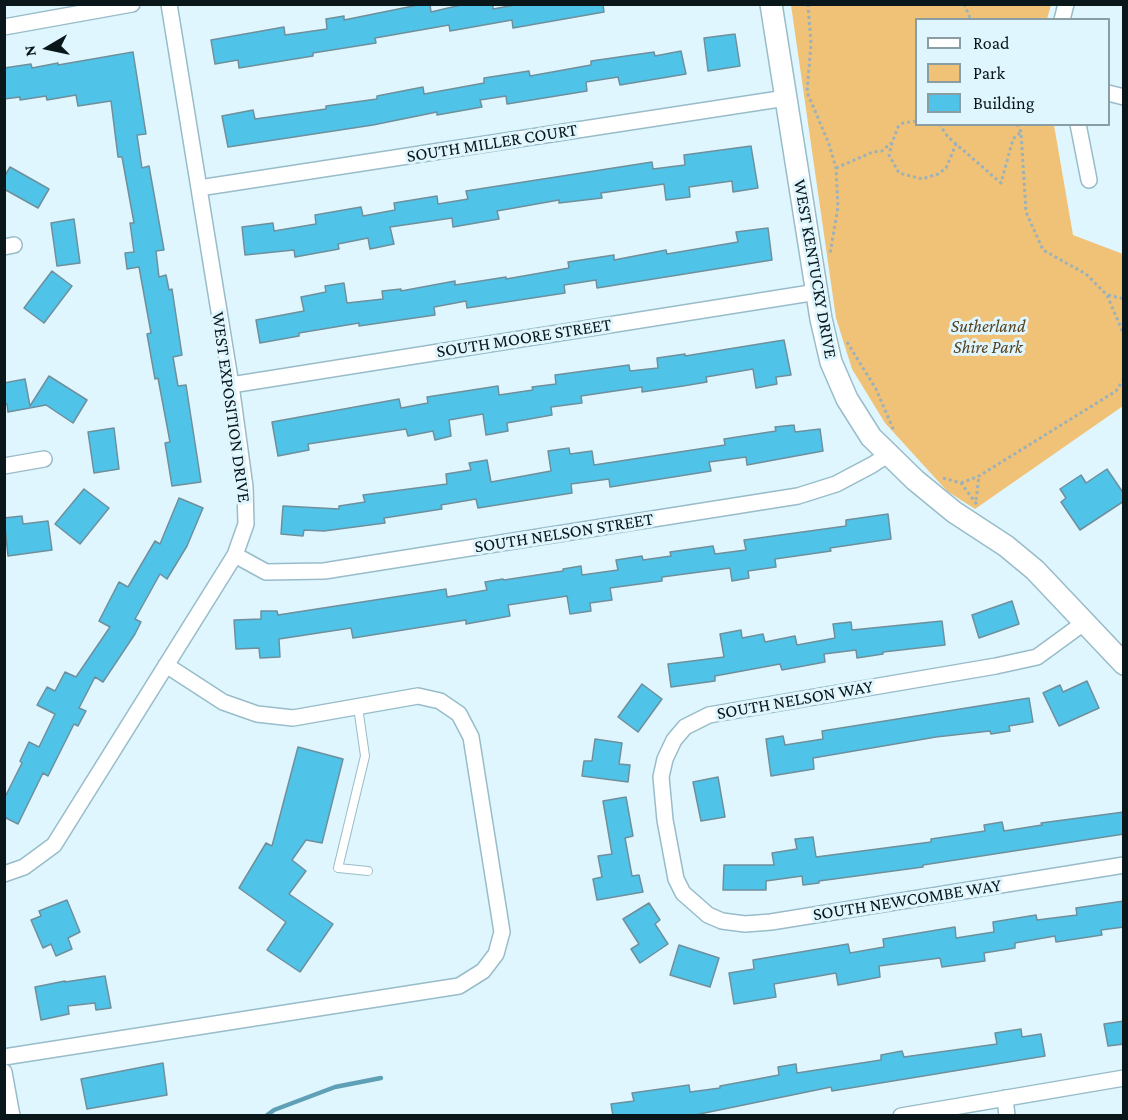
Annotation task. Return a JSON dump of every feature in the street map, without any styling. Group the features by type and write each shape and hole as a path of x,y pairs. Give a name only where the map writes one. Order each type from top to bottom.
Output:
{"street":[{"path":"4,27 132,4"},
{"name":"WEST EXPOSITION DRIVE","path":"4,874 24,867 54,844 235,555 246,525 245,487 231,385 169,4"},
{"name":"WEST KENTUCKY DRIVE","path":"771,4 817,292 826,342 838,381 871,437 936,498 1021,557 1056,590 1124,664"},
{"name":"SOUTH MILLER COURT","path":"199,188 786,98"},
{"path":"1078,126 1089,180"},
{"name":"SOUTH MOORE STREET","path":"231,385 817,292"},
{"name":"SOUTH NELSON STREET","path":"235,555 266,572 324,571 798,496 836,484 889,454"},
{"path":"4,465 44,459"},
{"name":"SOUTH NELSON WAY","path":"694,904 682,893 676,879 665,820 661,777 665,759 674,740 685,727 709,715 1037,657 1084,622"},
{"path":"4,1057 459,986 483,971 496,954 502,932 471,737 459,714 440,701 418,696 293,718 257,714 223,702 166,665"},
{"name":"SOUTH NEWCOMBE WAY","path":"694,904 708,915 722,921 745,924 771,922 1124,865"},
{"path":"4,1072 12,1116"},
{"path":"901,1116 1124,1078"},
{"path":"1005,1098 1008,1116"}],"lane":[{"path":"357,705 365,756 339,868 368,871"}],"path":[{"path":"808,4 811,44 807,92 830,144 836,168 838,207 829,259"},
{"path":"964,4 970,18"},
{"path":"889,155 898,127 903,123 915,120"},
{"path":"941,126 956,144 1001,183 1013,138 1021,132"},
{"path":"1018,126 1021,132 1026,212 1043,250 1086,274 1107,295 1124,335"},
{"path":"836,168 873,152 882,151 892,143"},
{"path":"882,151 889,155 899,173 922,179 939,174 946,168 956,144"},
{"path":"1107,295 1124,299"},
{"path":"847,342 876,389 891,428"},
{"path":"962,483 979,476 1116,391 1123,380"},
{"path":"976,501 979,476"}],"green space":[{"name":"Sutherland Shire Park","path":"791,5 1051,5 1047,18 915,18 915,126 1054,126 1073,235 1123,254 1123,406 975,509 947,491 885,423 852,369 836,318"}],"building":[{"path":"430,4 431,12 465,4 493,4 493,9 520,4 603,4 604,12 513,28 512,20 450,31 449,25 375,38 376,43 313,53 313,56 239,68 238,60 215,64 211,40 284,27 285,35 327,29 326,19 344,16 344,20"},
{"path":"735,34 740,66 708,71 704,38"},
{"path":"681,51 686,74 620,85 618,77 586,82 587,91 507,104 506,96 480,100 482,107 437,115 437,112 373,125 228,147 222,116 253,110 255,119 326,109 326,106 377,99 377,96 423,87 424,94 484,83 484,78 529,71 530,76 591,65 591,61 654,52 655,56"},
{"path":"133,52 146,134 137,135 142,168 149,166 164,250 156,251 159,277 166,275 169,290 172,289 182,355 173,357 178,386 186,385 201,482 172,486 165,443 170,442 147,334 151,333 139,267 127,269 125,253 134,252 130,223 134,223 122,157 118,157 111,101 78,106 76,95 47,100 46,96 20,100 20,97 4,99 4,68 31,64 32,68 58,63 58,65"},
{"path":"751,146 758,188 733,192 732,181 689,187 690,197 666,200 664,184 601,193 602,198 559,203 559,200 497,211 499,219 453,227 452,218 390,227 394,244 370,249 368,238 338,244 339,249 295,257 294,250 245,255 242,227 273,223 274,231 316,224 315,215 361,207 363,216 395,210 394,203 437,196 438,204 468,199 466,191 652,162 653,169 685,165 684,155"},
{"path":"10,167 49,189 38,208 4,189 4,177"},
{"path":"74,219 80,263 57,266 51,223"},
{"path":"768,228 772,260 597,288 596,280 564,285 565,293 467,308 466,301 434,307 435,315 359,326 359,323 299,333 299,336 260,343 256,320 304,311 301,297 326,292 325,286 344,283 347,303 383,299 382,291 401,289 401,291 455,281 455,285 506,277 506,279 569,268 568,262 614,255 614,260 666,250 667,254 738,242 736,232"},
{"path":"52,271 72,286 44,323 24,308"},
{"path":"784,340 791,375 776,377 777,384 756,388 753,369 706,377 707,382 683,386 642,392 642,387 581,396 582,403 551,407 552,415 507,423 508,431 486,435 483,414 449,420 451,436 435,440 433,431 408,436 406,429 308,444 309,450 278,456 272,422 399,399 401,408 428,403 427,397 498,386 499,395 533,390 532,387 556,384 555,375 629,365 630,371 658,368 657,358 685,354 685,356"},
{"path":"49,376 87,400 73,423 46,405 8,412 7,404 4,404 4,383 25,379 30,406"},
{"path":"794,425 795,432 820,429 823,451 747,465 746,457 709,462 711,471 610,487 609,479 571,484 572,493 478,508 476,499 441,505 442,509 384,518 385,523 324,531 304,530 303,536 281,534 283,506 339,509 339,506 365,502 363,495 447,484 446,474 471,470 469,463 487,460 491,482 551,471 548,451 569,448 570,454 592,451 594,465 725,445 724,439 776,431 775,427"},
{"path":"114,428 119,469 94,473 88,432"},
{"path":"1107,469 1124,494 1124,501 1080,530 1061,502 1066,498 1060,489 1081,475 1086,483"},
{"path":"84,489 109,508 80,544 55,524"},
{"path":"179,498 203,508 187,546 167,579 160,574 135,619 141,622 135,634 103,682 95,677 79,708 86,711 78,726 74,724 48,776 43,773 18,824 4,817 4,799 22,763 20,761 29,742 39,747 55,714 37,705 47,687 55,691 65,672 76,677 110,627 99,621 119,582 128,587 155,541 160,544"},
{"path":"888,514 891,539 775,559 776,567 748,571 749,578 732,581 730,568 662,577 662,581 610,588 612,600 590,603 591,611 570,614 567,596 508,605 510,616 466,624 466,620 353,638 351,628 279,639 280,657 260,658 259,648 236,649 234,620 261,619 261,611 277,611 278,615 446,589 447,597 487,590 485,582 563,571 563,569 581,566 582,575 618,570 616,560 642,556 643,560 671,556 670,552 713,546 715,554 746,550 744,540 846,526 846,520"},
{"path":"22,516 23,524 48,521 52,550 8,556 4,518"},
{"path":"1012,601 1019,624 979,638 972,615"},
{"path":"942,621 945,645 883,652 883,654 857,658 856,650 824,654 825,662 782,670 780,664 715,676 715,681 671,687 668,664 724,657 720,634 741,630 742,638 763,634 765,642 795,636 797,645 835,638 833,624 851,622 852,630"},
{"path":"1087,681 1099,708 1059,726 1043,693 1060,685 1063,692"},
{"path":"642,684 662,699 638,732 618,717"},
{"path":"1029,698 1033,722 1009,726 1010,731 936,737 813,758 814,769 771,776 766,739 783,736 785,745 823,739 822,731"},
{"path":"595,739 622,743 619,764 630,765 628,782 582,776 584,761 592,761"},
{"path":"298,747 343,759 322,843 306,840 292,860 306,871 289,894 333,924 300,972 267,950 286,922 239,888 266,843 272,846"},
{"path":"718,777 725,817 701,821 693,782"},
{"path":"626,797 633,836 625,838 632,876 639,875 643,892 597,900 593,879 602,877 598,856 612,854 603,801"},
{"path":"1124,812 1124,834 923,865 923,867 819,881 819,883 803,885 802,876 766,881 766,890 723,890 724,865 774,865 772,853 797,849 795,839 813,837 816,857 931,842 931,839 985,831 984,825 1002,822 1004,831 1042,825 1041,823"},
{"path":"67,900 80,932 68,938 72,949 56,956 51,944 43,948 31,920 41,916 39,911"},
{"path":"1124,901 1124,927 1101,930 1102,935 1056,942 1055,936 1015,943 1015,948 984,953 985,961 942,967 940,958 879,966 880,977 838,985 836,973 774,984 776,997 734,1004 729,973 754,969 753,960 848,944 850,953 884,947 883,939 955,927 956,938 994,932 993,922 1036,915 1037,920 1077,915 1076,908"},
{"path":"649,903 660,920 655,924 668,944 640,963 631,949 639,944 623,919"},
{"path":"679,945 719,958 710,987 670,975"},
{"path":"105,976 111,1008 96,1010 95,1003 68,1006 69,1014 41,1020 35,987"},
{"path":"1124,1021 1124,1044 1108,1046 1104,1024"},
{"path":"1021,1029 1022,1037 1041,1034 1045,1056 832,1091 831,1087 690,1116 613,1116 611,1104 634,1101 632,1093 689,1085 690,1092 720,1088 720,1086 779,1075 778,1067 796,1064 797,1073 881,1060 881,1055 902,1051 904,1057 997,1044 995,1033"},
{"path":"163,1063 167,1095 87,1109 81,1079"}],"waterway":[{"path":"266,1116 274,1110 335,1087 381,1078"}]}
